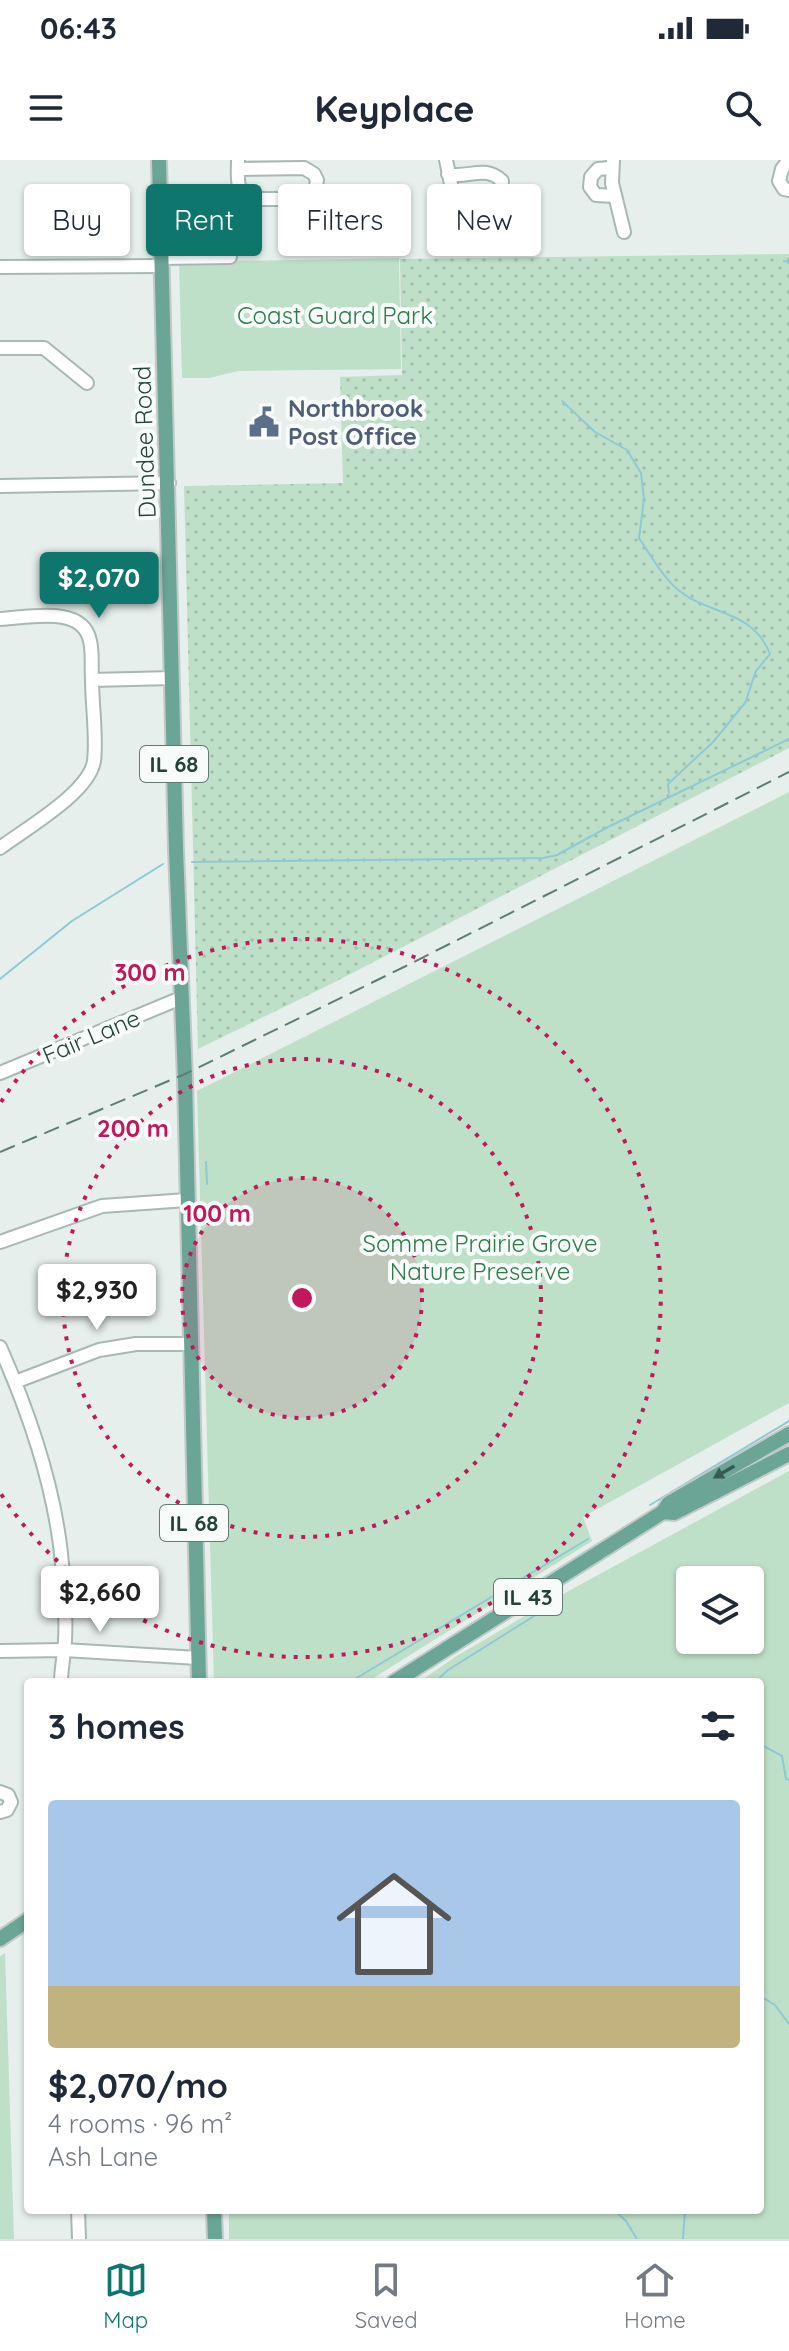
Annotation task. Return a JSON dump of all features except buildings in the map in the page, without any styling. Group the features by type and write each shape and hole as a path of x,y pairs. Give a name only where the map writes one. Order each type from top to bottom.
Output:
{"main road":[{"name":"Dundee Road","path":"159,160 199,1678"},
{"name":"IL 43","path":"400,1678 663,1512 669,1503 789,1434"},
{"name":"IL 43","path":"663,1512 674,1513 789,1454"},
{"path":"0,1939 24,1923"},
{"path":"214,2214 215,2239"}],"street":[{"path":"446,160 448,174"},
{"path":"789,160 782,169 779,181 784,189 789,190"},
{"path":"238,164 304,168 314,174 315,194 303,199 249,199 240,191 238,164"},
{"path":"615,196 596,195 590,187 591,177 598,169 612,164 615,196 624,232"},
{"path":"0,267 230,257"},
{"path":"0,348 44,348 87,383"},
{"path":"0,486 169,483"},
{"path":"0,619 60,616 77,621 90,639 94,763 82,783 68,797 0,848"},
{"path":"92,680 172,678"},
{"name":"Fair Lane","path":"0,1073 181,998"},
{"path":"0,1242 102,1206 187,1200"},
{"path":"15,1382 99,1350 136,1344 190,1344"},
{"path":"0,1347 38,1448 51,1501 63,1575 61,1678"},
{"path":"0,1651 64,1650 198,1658"},
{"path":"0,1792 8,1795 11,1802 7,1810 0,1812"},
{"path":"78,2214 79,2239"}],"green space":[{"path":"789,254 789,748 329,985 198,1049 184,486 343,483 340,377 402,375 400,259"},
{"name":"Coast Guard Park","path":"399,258 401,369 238,371 209,378 182,378 179,262"},
{"name":"Somme Prairie Grove Nature Preserve","path":"789,792 789,1403 583,1517 592,1541 373,1678 214,1678 197,1091"},
{"path":"789,1471 789,2239 229,2239 229,2214 764,2214 764,1678 425,1678 552,1600"},
{"path":"5,1953 14,2239 0,2239 0,1956"}],"waterway":[{"path":"784,261 789,263"},
{"path":"562,401 595,432 627,450 641,473 644,499 639,538 665,577 688,597 741,620 752,628 770,654 756,671 745,703 713,742 668,784 669,793"},
{"path":"192,862 543,858 557,855 789,739"},
{"path":"0,979 72,921 163,864"},
{"path":"206,1162 207,1184"},
{"path":"650,1505 789,1421"},
{"path":"357,1678 588,1539"},
{"path":"439,1678 547,1608"},
{"path":"764,1746 782,1756 786,1779 789,1780"},
{"path":"764,1998 775,2005 789,2024"},
{"path":"618,2214 637,2239"},
{"path":"683,2239 685,2214"}],"railway":[{"path":"0,1152 185,1074 789,772"}],"place":[{"name":"Northbrook Post Office","path":"264,422"}]}
